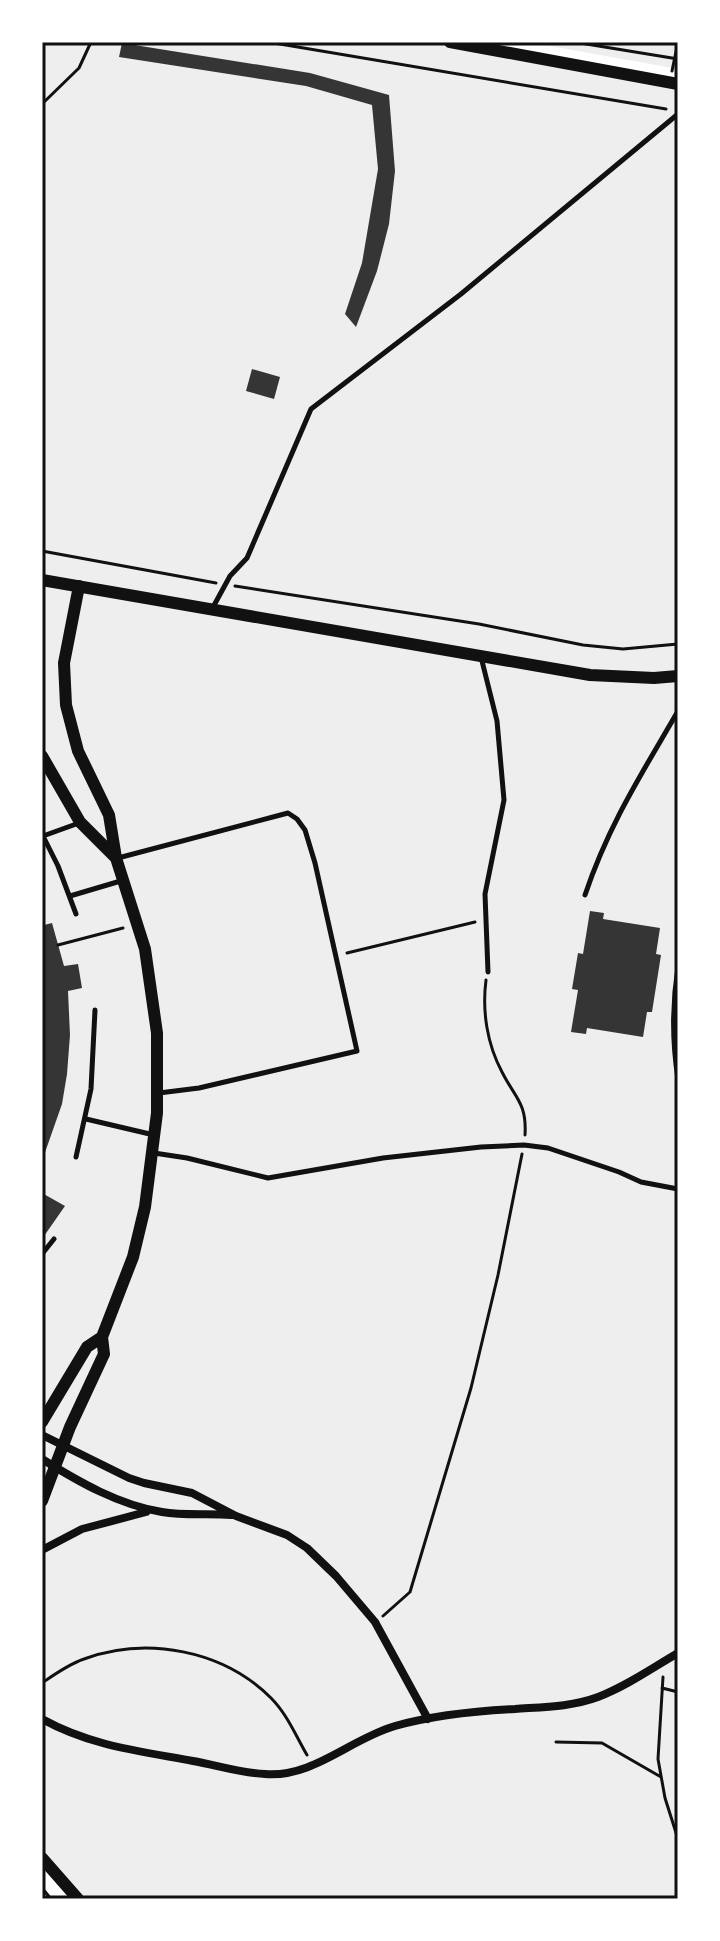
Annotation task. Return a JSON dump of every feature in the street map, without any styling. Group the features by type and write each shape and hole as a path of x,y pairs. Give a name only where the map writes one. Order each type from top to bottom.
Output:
{"street":[{"path":"450,42 673,83"},
{"path":"42,580 590,675 640,678 678,676"},
{"path":"42,1501 63,1445 104,1354 102,1337 133,1257 145,1207 158,1093 154,1004 138,924 116,858 109,815 78,751 66,705 64,663 79,586"},
{"path":"42,756 80,822 116,858"},
{"path":"42,1422 87,1347 102,1337"},
{"path":"42,1435 129,1478 192,1493 236,1516 287,1535 307,1548 336,1576 375,1622 428,1719"},
{"path":"42,1459 118,1500 152,1510 236,1516"},
{"path":"42,1550 82,1529 152,1510"},
{"path":"42,1719 90,1741 266,1774 297,1771 389,1728 466,1712 552,1708 598,1697 649,1672 678,1653"},
{"path":"42,1858 78,1899"}],"lane":[{"path":"212,609 251,551 311,409 461,294 678,113"},
{"path":"481,656 497,721 504,800 485,894 488,972"},
{"path":"585,895 614,821 678,711"},
{"path":"116,858 288,813 297,819 305,830 326,906 357,1051 199,1088 158,1093"},
{"path":"76,914 43,835 80,822"},
{"path":"70,896 125,879"},
{"path":"678,967 673,1021 678,1079"},
{"path":"76,1157 86,1119 95,1055 95,1010"},
{"path":"86,1119 155,1135"},
{"path":"153,1153 198,1160 268,1178 383,1158 524,1145 548,1148 641,1182 678,1189"},
{"path":"42,1254 54,1239"}],"path":[{"path":"42,104 79,68 91,42"},
{"path":"268,42 678,113"},
{"path":"574,42 676,58"},
{"path":"673,83 678,42"},
{"path":"42,551 226,585 479,624 583,645 623,649 678,644"},
{"path":"335,956 486,920"},
{"path":"58,945 138,924"},
{"path":"375,1622 410,1592 471,1388 524,1145 526,1116 500,1069 487,1028 483,1001 488,972"},
{"path":"42,1683 81,1659 112,1651 134,1647 193,1653 237,1672 273,1700 313,1765"},
{"path":"664,1662 658,1759 678,1839"},
{"path":"662,1688 678,1692"},
{"path":"556,1742 602,1743 661,1777"},
{"path":"42,1888 51,1899"}],"shaded area":[{"path":"42,42 450,42 678,84 678,1899 78,1899 42,1858"},
{"path":"528,42 663,42 678,45 678,69"}],"building":[{"path":"122,43 310,73 389,95 395,171 389,224 377,271 356,327 345,314 362,263 378,169 372,105 306,86 119,57"},
{"path":"252,369 280,377 274,399 246,391"},
{"path":"590,911 604,913 603,919 660,928 656,954 661,955 652,1012 647,1012 643,1037 587,1028 586,1034 571,1032 578,990 572,989 578,953 583,954"},
{"path":"42,919 44,925 52,923 64,966 78,964 82,988 68,991 70,1035 67,1074 62,1104 42,1161"},
{"path":"42,1193 65,1206 42,1239"}]}
